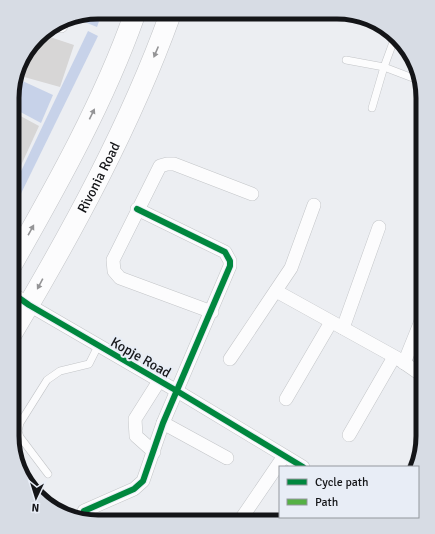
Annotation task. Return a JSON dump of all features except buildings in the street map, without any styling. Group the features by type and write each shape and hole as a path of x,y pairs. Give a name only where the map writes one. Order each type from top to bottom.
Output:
{"main road":[{"path":"19,252 56,186 95,108 133,19"},
{"name":"Rivonia Road","path":"19,322 99,176 134,101 168,19"}],"street":[{"path":"212,312 120,278 112,266 113,260 137,209 160,166 174,164 252,194"},
{"path":"230,359 291,268 314,205"},
{"path":"84,511 134,489 143,482 163,423 212,312 230,266 230,261 225,252 137,209"},
{"path":"343,328 379,227"},
{"path":"276,291 399,360 416,371"},
{"name":"Kopje Road","path":"19,298 29,306 177,391 301,466"},
{"path":"286,399 331,322"},
{"path":"349,435 399,360 416,329"},
{"path":"154,452 136,436 135,419 159,381"},
{"path":"163,423 227,458"},
{"path":"244,515 284,456"}],"lane":[{"path":"372,108 393,43"},
{"path":"346,60 384,67 412,76"},
{"path":"19,427 47,380 60,371 89,364 98,346"},
{"path":"19,434 48,474"}],"shaded area":[{"path":"100,19 97,27 82,21"},
{"path":"88,31 98,36 19,198 19,175"},
{"path":"21,81 53,95 41,123 19,111"}],"cycle path":[{"path":"84,511 134,489 143,481 163,423 230,266 230,261 225,252 137,209"},
{"path":"19,298 301,466"}]}
